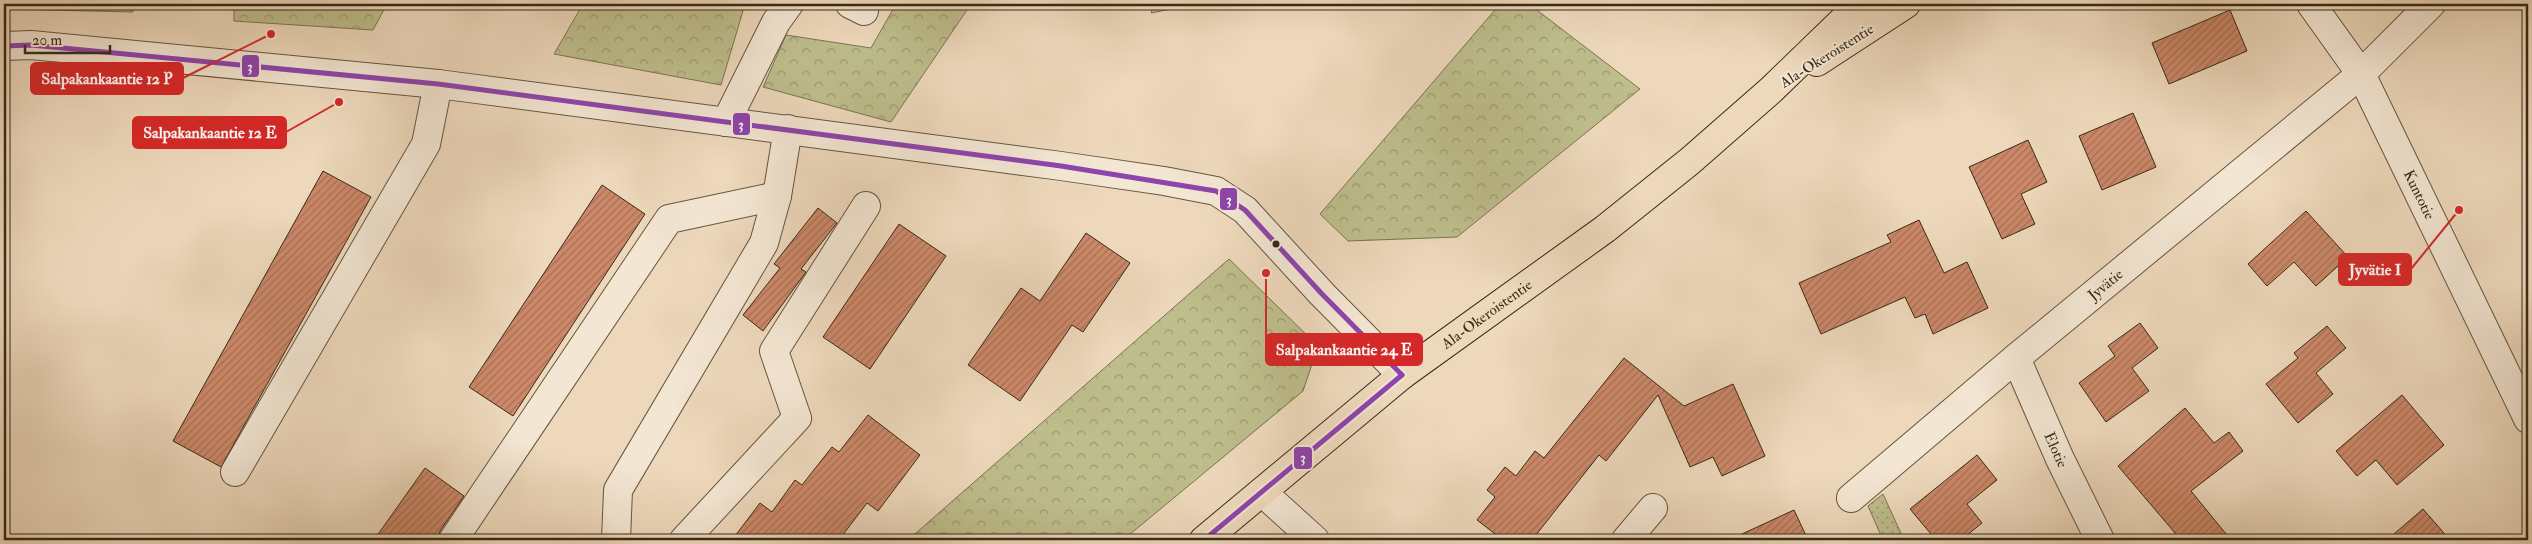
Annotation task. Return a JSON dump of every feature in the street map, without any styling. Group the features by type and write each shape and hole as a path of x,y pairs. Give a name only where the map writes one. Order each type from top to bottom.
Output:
{"main road":[{"name":"Ala-Okeroistentie","path":"1204,540 1402,375 1605,229 1772,90 1860,4"},
{"name":"Ala-Okeroistentie","path":"1772,90 1906,4"}],"street":[{"path":"726,122 776,22 789,4"},
{"name":"Kuntotie","path":"2311,4 2361,74 2528,419"},
{"name":"Jyvätie","path":"1851,498 2016,358 2361,74 2431,4"},
{"path":"4,46 31,45 438,84 1155,179 1216,191 1245,210 1322,294 1402,375"},
{"path":"235,472 426,144 438,84"},
{"path":"616,540 618,490 764,243 778,196 788,129"},
{"path":"453,540 669,219 778,196"},
{"path":"684,540 798,418 774,351 866,206"},
{"name":"Elotie","path":"2016,358 2060,459 2100,540"},
{"path":"1262,492 1315,540"},
{"path":"1626,540 1653,508"}],"green space":[{"path":"4,4 133,4 133,12 4,9"},
{"path":"234,4 387,4 373,30 234,21"},
{"path":"583,4 745,4 721,85 554,54"},
{"path":"896,4 971,4 891,122 763,87 786,35 871,48"},
{"path":"1154,4 1197,4 1151,13"},
{"path":"1500,4 1529,4 1640,89 1457,237 1348,241 1320,214"},
{"path":"1229,259 1318,346 1303,391 1123,540 908,540"},
{"path":"1883,494 1904,540 1883,540 1868,506"}],"building":[{"path":"2230,10 2247,51 2169,84 2152,43"},
{"path":"2133,113 2156,167 2102,190 2079,136"},
{"path":"2028,140 2047,182 2021,194 2035,224 2002,239 1969,167"},
{"path":"323,171 371,197 221,467 173,441"},
{"path":"602,185 645,214 513,416 469,387"},
{"path":"818,208 837,223 801,269 806,272 763,331 743,315 780,268 774,264"},
{"path":"2306,211 2348,257 2316,286 2294,262 2267,286 2248,264"},
{"path":"1919,220 1944,273 1967,262 1988,308 1933,334 1925,314 1915,318 1905,297 1821,334 1799,283 1891,242 1887,235"},
{"path":"899,224 946,256 870,369 823,337"},
{"path":"1086,233 1130,263 1083,332 1072,325 1020,401 968,365 1021,288 1040,301"},
{"path":"2140,323 2158,348 2132,368 2149,391 2106,422 2079,383 2115,356 2108,346"},
{"path":"2327,326 2346,348 2316,373 2333,394 2298,423 2266,384 2298,358 2294,353"},
{"path":"1624,358 1684,406 1733,384 1765,456 1722,476 1713,457 1690,467 1658,395 1606,461 1599,455 1532,540 1503,540 1477,520 1495,497 1487,490 1505,467 1516,476 1535,451 1544,458"},
{"path":"2402,395 2444,445 2397,485 2376,460 2357,476 2336,451"},
{"path":"2185,408 2214,443 2229,432 2243,451 2191,491 2231,540 2181,540 2118,466"},
{"path":"868,415 920,455 878,511 867,503 839,540 732,540 760,503 772,512 795,480 802,485 832,447 839,452"},
{"path":"1977,455 1997,480 1967,504 1982,523 1961,540 1936,540 1910,509"},
{"path":"425,468 464,496 440,531 438,540 374,540"},
{"path":"2423,509 2450,540 2387,540"},
{"path":"1794,510 1808,540 1729,540"}],"transit line":[{"name":"3","path":"4,46 31,45 438,84 1061,166 1216,191 1245,210 1322,294 1402,375"},
{"name":"3","path":"1204,540 1402,375"}],"place":[{"name":"Salpakankaantie 12 P","path":"271,34"},
{"name":"Salpakankaantie 12 E","path":"339,102"},
{"name":"Jyvätie I","path":"2459,210"},
{"name":"Salpakankaantie 24 E","path":"1266,273"}]}
